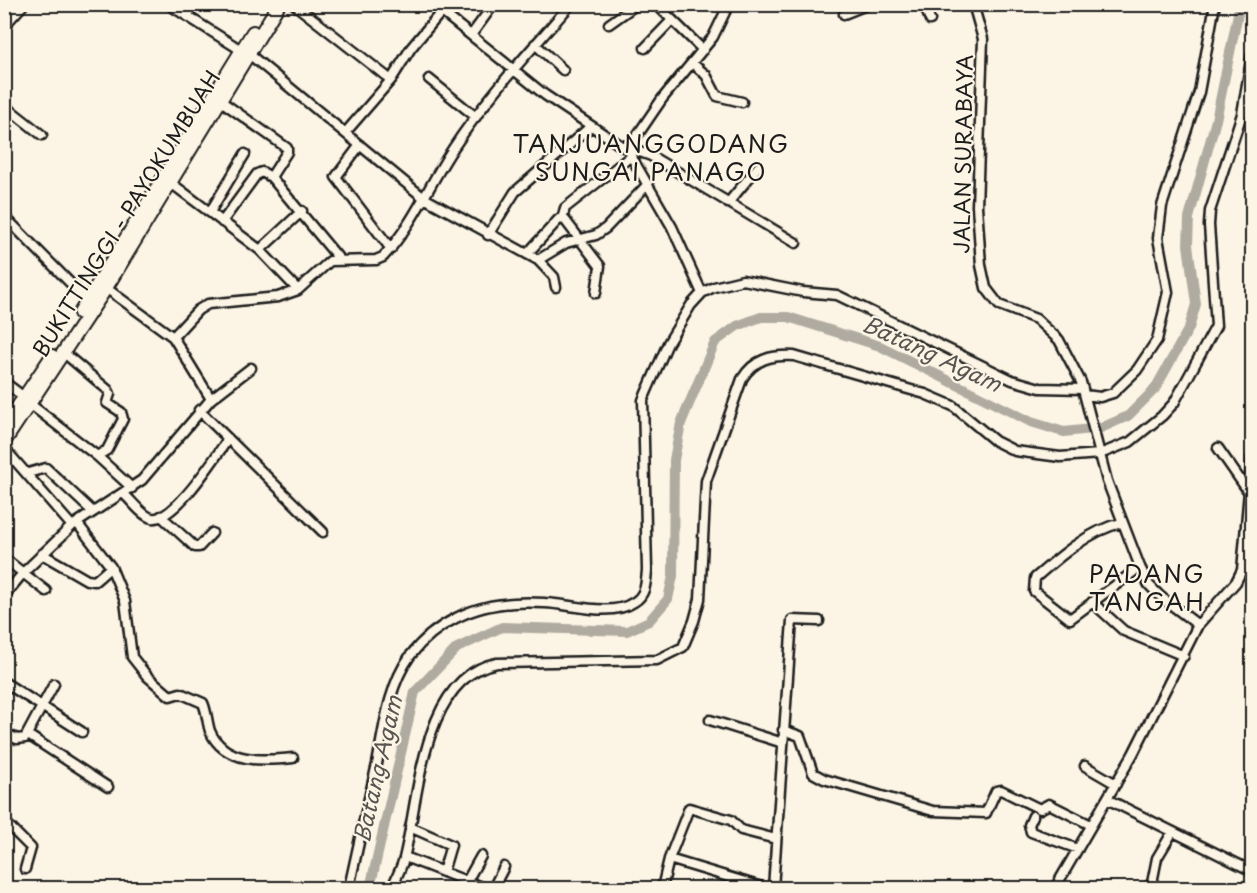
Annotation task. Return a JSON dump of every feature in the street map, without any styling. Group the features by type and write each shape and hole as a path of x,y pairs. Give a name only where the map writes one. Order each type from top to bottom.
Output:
{"highway":[{"name":"BUKITTINGGI - PAYOKUMBUAH","path":"197,132 221,101 271,4"},
{"name":"BUKITTINGGI - PAYOKUMBUAH","path":"27,401 88,301 182,157 245,52 279,4"},
{"name":"BUKITTINGGI - PAYOKUMBUAH","path":"4,442 16,417 64,352 106,288 171,183 182,157"},
{"name":"BUKITTINGGI - PAYOKUMBUAH","path":"4,427 16,417"}],"street":[{"path":"4,26 24,4"},
{"path":"168,4 245,52 424,198 488,235 538,260 554,277 556,287"},
{"path":"187,16 195,4"},
{"path":"294,4 390,80"},
{"path":"432,4 545,95 590,128 620,147 651,156 796,243"},
{"path":"472,34 494,4"},
{"path":"173,337 198,310 208,304 270,299 298,290 330,261 376,260 384,257 424,198 452,150 476,117 571,4"},
{"path":"609,24 637,4"},
{"path":"656,4 703,50"},
{"path":"527,254 562,219 565,208 630,149 662,99 703,50 729,4"},
{"path":"844,14 869,4"},
{"path":"924,4 930,20"},
{"name":"JALAN SURABAYA","path":"973,4 983,39 977,206 981,265 986,288 999,305 1036,319 1059,340 1085,396 1121,523 1140,567 1149,585 1198,625"},
{"path":"349,888 391,696 410,656 428,636 456,618 477,609 525,602 608,608 633,604 640,598 645,589 647,570 643,400 668,343 691,305 702,293 729,281 742,280 803,292 837,295 1012,380 1040,388 1085,396 1100,397 1113,393 1137,370 1157,340 1168,291 1158,238 1162,206 1197,103 1215,4"},
{"path":"345,133 390,80 411,48 442,11"},
{"path":"645,48 672,20"},
{"path":"536,44 563,70"},
{"path":"392,888 405,857 417,787 436,719 450,693 465,676 483,665 497,663 657,660 683,647 694,621 700,598 706,481 742,379 748,369 762,359 778,355 794,356 925,394 953,406 995,441 1015,451 1060,457 1101,454 1130,442 1162,416 1174,403 1216,326 1210,211 1242,114 1252,54"},
{"path":"692,63 706,75 717,96 742,102"},
{"path":"429,79 476,117"},
{"path":"221,101 288,149 271,177"},
{"path":"4,105 42,135"},
{"path":"488,235 515,192 543,171 590,128"},
{"path":"360,145 336,177 391,249"},
{"path":"630,149 702,293"},
{"path":"210,212 244,154"},
{"path":"728,203 758,167"},
{"path":"222,222 257,174 262,172 271,177 302,211 340,260"},
{"path":"171,183 260,250 298,290"},
{"path":"538,260 580,237 596,234 606,228 648,184"},
{"path":"260,250 302,211"},
{"path":"4,216 88,301"},
{"path":"562,219 580,237 600,266 596,293"},
{"path":"106,288 173,337 211,399"},
{"path":"64,352 108,390 110,394 107,403 121,411 123,419 106,450 97,456"},
{"path":"4,596 23,573 74,525 132,488 199,410 251,368"},
{"path":"4,382 97,456 132,488"},
{"path":"199,410 322,532"},
{"path":"124,494 148,516 155,518 161,516 184,498 228,439"},
{"path":"4,448 111,567 125,601 132,657 147,676 170,696 180,693 203,703 210,731 223,748 255,760 293,758"},
{"path":"1218,448 1248,491"},
{"path":"1055,888 1116,784 1198,625 1236,582 1242,570 1252,457"},
{"path":"28,473 46,468 93,512"},
{"path":"161,516 195,547 199,547 212,533"},
{"path":"1121,523 1098,531 1034,581 1034,591 1067,618 1072,618 1140,567"},
{"path":"42,554 92,582 111,567"},
{"path":"4,558 46,591"},
{"path":"1092,602 1124,631 1184,656"},
{"path":"773,888 792,619 819,621"},
{"path":"4,682 82,732"},
{"path":"4,733 22,740 28,735 54,684"},
{"path":"710,720 783,743"},
{"path":"783,730 800,736 813,772 824,779 939,812 986,813 996,791 1000,790 1040,809 1049,804 1091,825"},
{"path":"28,735 108,787"},
{"path":"1085,766 1116,784"},
{"path":"1107,799 1252,871"},
{"path":"662,888 669,859 687,810 691,807 731,820 741,830 776,839"},
{"path":"1033,816 1029,825 1031,832 1078,849"},
{"path":"4,821 31,848 25,869"},
{"path":"410,826 451,845 443,872"},
{"path":"1146,888 1152,883 1157,858 1172,833"},
{"path":"467,881 481,856"},
{"path":"405,857 480,887"},
{"path":"669,859 765,888"},
{"path":"493,888 504,867"}],"waterway":[{"name":"Batang Agam","path":"370,888 415,692 457,648 502,627 627,631 649,621 668,599 673,576 674,460 681,423 715,342 737,326 761,317 788,317 880,346 1031,422 1064,432 1101,428 1128,416 1155,389 1189,328 1196,304 1188,245 1189,218 1216,120 1240,4"}],"district":[{"name":"TANJUANGGODANG SUNGAI PANAGO","path":"651,159"},
{"name":"PADANG TANGAH","path":"1147,589"}]}
